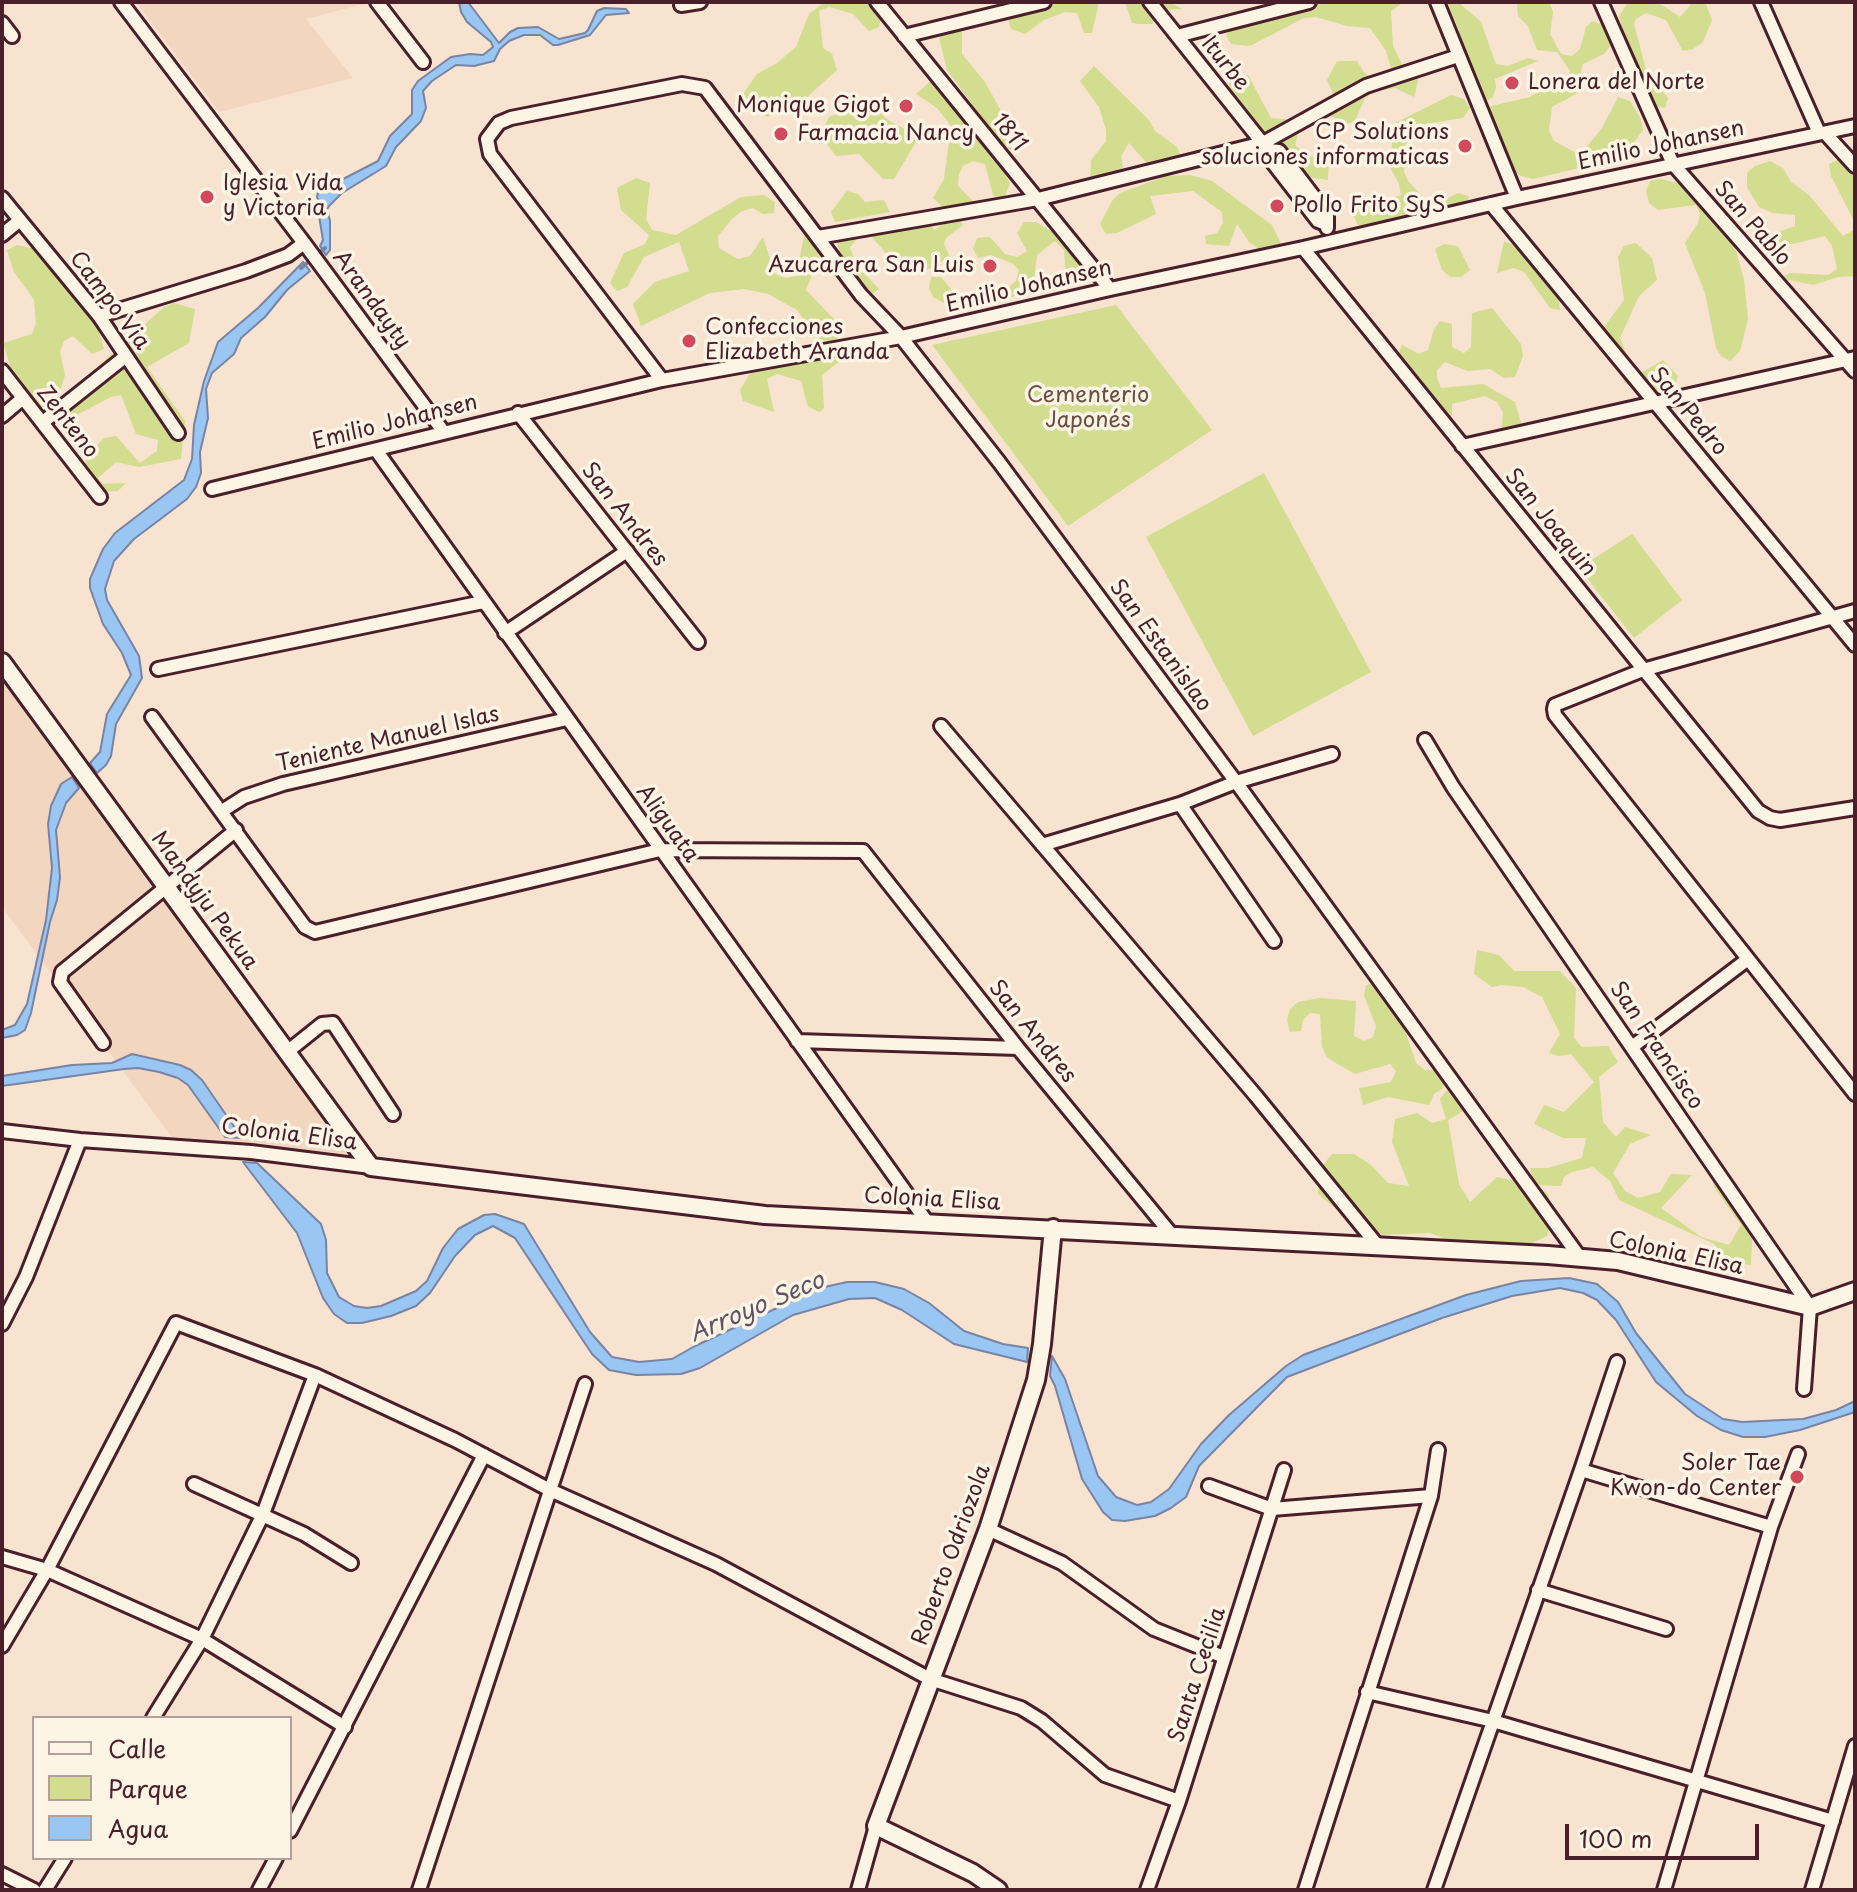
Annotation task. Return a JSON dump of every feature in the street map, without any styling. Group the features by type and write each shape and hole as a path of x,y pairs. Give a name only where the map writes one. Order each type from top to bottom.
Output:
{"street":[{"name":"Arandayty","path":"121,2 443,431"},
{"path":"377,2 423,62"},
{"path":"681,5 700,2"},
{"name":"1811","path":"877,2 1110,289"},
{"path":"904,36 1044,2"},
{"name":"Iturbe","path":"1150,2 1265,147 1279,151 1327,214 1326,224 1333,241"},
{"path":"1177,36 1309,2"},
{"path":"1437,2 1517,198"},
{"name":"San Pablo","path":"1601,2 1673,164 1850,359 1855,371"},
{"path":"1761,2 1822,133 1855,166"},
{"path":"2,23 12,36"},
{"path":"818,237 1038,199 1265,147 1366,86 1458,56"},
{"name":"San Estanislao","path":"662,380 490,154 487,139 499,123 682,84 699,85 709,92 870,306 901,337 999,462 1236,782 1581,1259"},
{"name":"Emilio Johansen","path":"212,489 662,380 901,337 1517,198 1855,126"},
{"name":"Campo Via","path":"2,198 99,316 178,433"},
{"name":"San Pedro","path":"1491,204 1855,645"},
{"path":"2,235 20,220"},
{"path":"99,316 246,271 306,246"},
{"name":"San Joaquin","path":"1303,248 1758,811 1780,820 1855,808"},
{"path":"43,422 126,356"},
{"path":"1462,446 1850,359"},
{"name":"Zenteno","path":"2,371 100,497"},
{"path":"2,416 23,398"},
{"name":"San Andres","path":"518,413 698,642"},
{"name":"Aliguata","path":"376,450 927,1222"},
{"path":"505,633 627,551"},
{"path":"158,669 483,602"},
{"path":"1855,611 1643,670 1555,705 1554,712 1855,1094"},
{"name":"Mandyju Pekua","path":"2,662 371,1167"},
{"path":"152,717 305,927 315,932 660,850"},
{"name":"Teniente Manuel Islas","path":"222,811 244,797 283,784 567,719"},
{"path":"941,726 1256,1096 1378,1246"},
{"name":"San Francisco","path":"1425,740 1453,787 1810,1307"},
{"path":"1042,845 1332,754"},
{"path":"1180,804 1274,941"},
{"path":"103,1043 60,982 60,976 67,966 236,830"},
{"name":"San Andres","path":"660,850 863,851 1018,1048 1172,1235"},
{"path":"1632,1047 1748,959"},
{"path":"287,1052 322,1024 333,1023 393,1114"},
{"path":"797,1041 1018,1048"},
{"name":"Colonia Elisa","path":"2,1131 80,1140 244,1151 765,1215 1053,1228 1618,1261 1810,1307"},
{"path":"2,1324 26,1277 80,1140"},
{"name":"Roberto Odriozola","path":"858,1890 876,1826 988,1529 1036,1380 1053,1228"},
{"path":"1804,1389 1810,1307 1855,1291"},
{"path":"2,1646 47,1570 176,1323 315,1375 484,1455 550,1490 716,1564 930,1679 1021,1708 1042,1721 1105,1775 1179,1801"},
{"path":"1434,1890 1617,1362"},
{"path":"154,1716 202,1639 263,1514 315,1375"},
{"path":"419,1890 585,1384"},
{"path":"1305,1890 1431,1496 1438,1450"},
{"path":"1664,1890 1771,1527 1798,1454"},
{"path":"292,1827 484,1455"},
{"name":"Santa Cecilia","path":"1147,1890 1179,1801 1284,1470"},
{"path":"1581,1470 1771,1527"},
{"path":"194,1484 304,1534 351,1563"},
{"path":"1209,1486 1272,1509 1431,1496"},
{"path":"988,1529 1062,1563 1154,1629 1224,1657"},
{"path":"2,1557 47,1570 202,1639 345,1727"},
{"path":"1538,1590 1666,1629"},
{"path":"1367,1692 1493,1721 1833,1821"},
{"path":"1812,1890 1855,1746"},
{"path":"876,1826 973,1873 998,1890"},
{"path":"45,1890 64,1860"},
{"path":"259,1890 275,1860"},
{"path":"2,1874 34,1890"}],"shaded area":[{"path":"136,2 362,2 364,4 306,19 353,78 219,112"},
{"path":"2,673 364,1162 176,1143 2,907"}],"green space":[{"path":"825,2 864,2 875,7 881,17 879,27 869,31 853,14 829,7 819,11 823,48 832,54 837,70 806,98 780,113 767,117 746,104 743,94 757,74 796,47 809,14"},
{"path":"1064,2 1099,2 1092,33 1084,33 1077,13 1065,12 1044,20 1025,34 1011,29 1008,19 1017,12"},
{"path":"1125,2 1170,2 1182,9 1161,10 1152,24 1139,24 1132,23"},
{"path":"1297,2 1404,2 1391,11 1393,46 1404,68 1419,77 1414,97 1395,88 1377,91 1365,98 1355,121 1345,125 1327,113 1316,117 1298,134 1295,145 1307,156 1329,158 1328,180 1306,177 1230,105 1229,83 1237,75 1248,75 1271,118 1295,120 1336,100 1327,80 1337,61 1357,61 1372,78 1392,71 1386,51 1370,28 1347,26 1316,17 1304,18 1250,46 1231,44 1226,35 1234,27 1272,20"},
{"path":"1447,2 1458,2 1481,22 1496,64 1508,66 1528,58 1538,61 1495,79 1493,97 1483,103 1474,98 1457,67 1459,30"},
{"path":"1517,2 1549,2 1553,12 1550,34 1561,54 1572,56 1580,49 1586,27 1592,21 1603,25 1610,35 1611,45 1604,54 1583,64 1576,94 1552,107 1549,131 1554,141 1580,155 1602,128 1618,97 1630,101 1641,119 1643,130 1630,148 1596,164 1533,179 1511,170 1484,114 1491,106 1530,97 1548,86 1558,89 1568,82 1570,71 1557,52 1537,50 1528,26 1518,16"},
{"path":"1650,2 1662,5 1680,17 1693,2 1705,2 1712,20 1703,42 1683,51 1666,20 1646,13 1636,19 1634,24 1646,69 1668,98 1665,108 1653,106 1647,85 1628,47 1619,16 1627,4"},
{"path":"958,21 962,32 962,54 985,82 1023,150 1012,151 979,116 983,134 1010,183 1003,201 993,195 985,164 973,161 963,166 958,186 978,206 949,213 933,198 944,179 951,126 937,108 916,94 933,79 974,107 947,70 939,37 947,24"},
{"path":"1094,66 1149,120 1155,131 1177,147 1181,157 1173,166 1151,168 1129,143 1121,156 1123,167 1119,177 1090,183 1091,160 1106,141 1099,107 1080,81"},
{"path":"1451,95 1464,99 1470,108 1463,118 1413,126 1404,148 1404,172 1424,198 1442,201 1458,193 1469,196 1465,208 1451,213 1427,213 1381,226 1358,225 1353,215 1370,205 1401,195 1389,165 1395,123"},
{"path":"869,101 878,107 885,118 919,137 894,179 883,179 859,154 836,156 824,140 823,129 829,117"},
{"path":"1839,159 1855,171 1855,223 1831,176 1829,164"},
{"path":"1770,161 1783,168 1791,182 1809,195 1843,236 1855,229 1855,276 1838,277 1813,285 1780,278 1790,273 1828,275 1837,269 1832,246 1825,236 1769,246 1772,234 1795,226 1795,215 1773,213 1759,207 1747,187 1747,173 1755,166"},
{"path":"1190,175 1212,181 1272,225 1284,250 1275,253 1259,249 1249,242 1237,224 1229,246 1206,244 1205,236 1217,233 1223,223 1222,212 1193,191 1150,196 1156,214 1117,233 1106,234 1100,224 1120,193 1166,176"},
{"path":"636,178 650,183 646,219 652,230 676,235 741,197 764,195 775,202 774,213 763,214 753,208 742,211 732,219 718,236 719,248 738,259 750,256 763,237 775,274 786,278 798,276 804,267 800,257 804,235 818,237 819,258 806,290 834,319 838,343 818,339 797,310 768,294 744,289 710,293 641,326 633,304 655,282 689,271 679,242 644,257 627,287 617,291 610,283 624,253 645,244 649,235 621,210 617,188"},
{"path":"1660,179 1694,187 1715,210 1736,251 1744,280 1748,319 1740,351 1730,361 1721,356 1716,348 1705,293 1685,243 1700,214 1696,205 1658,210 1649,203 1646,191 1650,181"},
{"path":"847,191 858,194 865,202 884,200 890,212 835,222 831,212"},
{"path":"924,211 934,230 956,216 963,225 946,238 944,244 950,257 925,271 914,259 903,257 892,260 871,236 859,237 850,247 856,265 879,289 870,295 855,286 842,265 837,242 843,233 878,219"},
{"path":"1024,222 1036,222 1072,244 1083,279 1076,285 1066,281 1064,250 1055,241 1037,255 1033,287 1021,293 999,303 964,307 933,297 929,288 931,277 941,277 956,295 964,299 1008,288 1016,281 1019,270 1012,263 991,255 978,258 973,249 977,238 990,237 1005,254 1017,257 1027,251 1017,233"},
{"path":"1504,241 1520,248 1557,290 1560,310 1550,308 1524,272 1513,268 1497,273"},
{"path":"1636,243 1652,258 1657,280 1639,296 1620,338 1632,367 1641,373 1663,360 1678,376 1670,398 1658,404 1625,383 1603,338 1604,327 1624,300 1618,257 1624,246"},
{"path":"1444,244 1458,246 1470,270 1461,277 1450,277 1442,270 1435,249"},
{"path":"17,245 40,250 93,312 104,349 92,354 73,336 64,341 60,352 65,375 58,398 38,410 24,410 3,343 32,334 36,323 34,300 14,272 7,250"},
{"path":"174,303 195,309 189,343 147,367 185,421 181,459 139,467 116,462 98,478 103,484 126,483 118,491 94,492 87,485 85,463 89,453 104,438 116,436 140,463 157,451 158,440 136,434 121,395 67,420 55,405 163,308"},
{"name":"Cementerio Japonés","path":"1116,305 1212,430 1068,526 932,345"},
{"path":"1492,308 1521,344 1523,356 1515,377 1504,378 1490,369 1467,371 1445,362 1437,370 1437,378 1441,388 1483,384 1515,402 1521,423 1518,436 1509,442 1501,434 1503,412 1497,402 1485,396 1452,404 1452,416 1443,422 1403,369 1398,356 1402,345 1419,354 1428,350 1434,329 1440,321 1452,324 1452,347 1464,353 1471,347 1472,313"},
{"path":"828,358 841,360 822,375 824,408 820,412 808,407 801,381 777,374 767,379 774,412 743,401 740,390 751,372"},
{"path":"1264,473 1371,672 1253,736 1146,537"},
{"path":"1632,534 1682,600 1634,638 1579,568"},
{"path":"1477,950 1499,955 1514,971 1560,971 1576,988 1574,1038 1582,1047 1608,1046 1618,1062 1599,1077 1603,1122 1616,1137 1625,1127 1651,1135 1630,1144 1613,1173 1625,1191 1638,1198 1660,1192 1671,1174 1692,1175 1661,1208 1701,1237 1729,1245 1741,1225 1714,1187 1710,1165 1744,1198 1753,1219 1751,1265 1731,1262 1714,1244 1619,1200 1610,1181 1593,1167 1572,1172 1564,1177 1561,1186 1536,1185 1548,1194 1554,1215 1547,1236 1498,1259 1430,1233 1382,1235 1336,1209 1318,1194 1318,1171 1332,1154 1354,1154 1371,1165 1388,1183 1409,1186 1392,1142 1395,1119 1417,1113 1432,1123 1446,1119 1440,1099 1452,1084 1464,1090 1463,1111 1448,1120 1459,1184 1470,1202 1497,1177 1534,1185 1530,1168 1548,1168 1582,1158 1586,1138 1563,1138 1534,1124 1544,1105 1564,1112 1594,1082 1571,1054 1559,1056 1549,1053 1560,1034 1542,997 1523,987 1492,987 1474,974"},
{"path":"1373,984 1383,990 1397,1007 1416,1063 1425,1070 1436,1070 1447,1077 1443,1088 1434,1094 1429,1105 1388,1097 1363,1105 1359,1088 1391,1082 1396,1071 1390,1064 1355,1074 1334,1062 1326,1056 1322,1047 1320,1014 1310,1013 1303,1020 1301,1031 1290,1032 1287,1020 1290,1009 1298,1002 1320,998 1356,1001 1354,1036 1364,1041 1373,1037 1376,1026 1364,996 1366,985"}],"water":[{"path":"459,2 468,2 499,43 518,28 538,27 559,39 585,33 597,11 604,8 626,9 629,13 606,15 590,35 558,45 553,45 540,35 524,35 509,41 494,61 474,66 456,65 432,81 423,91 426,108 421,121 396,147 386,166 342,193 327,209 330,250 326,255 320,246 323,240 318,192 378,161 390,136 412,114 412,90 418,81 451,57 483,55 493,47 467,22"},
{"path":"303,262 310,271 287,290 265,317 241,338 234,354 212,373 206,389 208,418 200,452 201,473 196,487 187,499 134,539 114,561 105,589 107,600 139,656 142,678 116,724 111,756 97,773 90,763 100,752 107,714 131,675 122,653 103,624 90,588 90,579 103,549 115,533 184,480 192,459 194,425 204,381 218,342 258,308"},
{"path":"72,777 79,788 66,803 56,830 60,877 57,900 31,1013 25,1030 2,1038 2,1030 15,1025 27,1004 46,920 52,868 48,824 51,806 61,784"},
{"path":"132,1054 191,1070 202,1080 242,1138 225,1137 188,1085 159,1072 124,1069 2,1086 2,1076 72,1065 112,1063"},
{"path":"243,1162 257,1163 321,1224 326,1240 327,1273 339,1297 354,1306 381,1306 416,1291 427,1281 443,1248 458,1229 484,1215 495,1214 524,1224 590,1332 612,1357 639,1362 672,1359 820,1288 847,1282 875,1282 904,1289 929,1303 964,1331 1003,1344 1028,1348 1027,1362 954,1344 902,1310 875,1298 849,1299 793,1315 700,1368 681,1374 636,1375 609,1370 592,1354 515,1238 493,1226 475,1235 455,1256 430,1293 416,1306 391,1316 347,1323 334,1314 323,1298 297,1233"},
{"path":"1569,1278 1597,1284 1618,1302 1636,1333 1685,1394 1723,1419 1742,1422 1803,1419 1855,1401 1855,1412 1800,1430 1765,1437 1743,1437 1721,1430 1697,1416 1656,1382 1616,1320 1597,1300 1560,1288 1512,1296 1442,1318 1287,1377 1199,1466 1186,1497 1155,1516 1125,1521 1112,1520 1103,1512 1082,1479 1050,1376 1052,1356 1065,1379 1098,1476 1116,1497 1137,1505 1151,1502 1169,1489 1201,1444 1229,1415 1303,1355 1466,1295 1521,1281"}],"waterway":[{"path":"301,268 325,248"}],"place":[{"name":"Lonera del Norte","path":"1512,83"},
{"name":"Monique Gigot","path":"906,106"},
{"name":"Farmacia Nancy","path":"781,134"},
{"name":"CP Solutions soluciones informaticas","path":"1465,146"},
{"name":"Iglesia Vida y Victoria","path":"207,197"},
{"name":"Pollo Frito SyS","path":"1277,206"},
{"name":"Azucarera San Luis","path":"990,266"},
{"name":"Confecciones Elizabeth Aranda","path":"689,341"},
{"name":"Soler Tae Kwon-do Center","path":"1797,1477"}],"water label":[{"name":"Arroyo Seco","path":"757,1308"}]}
